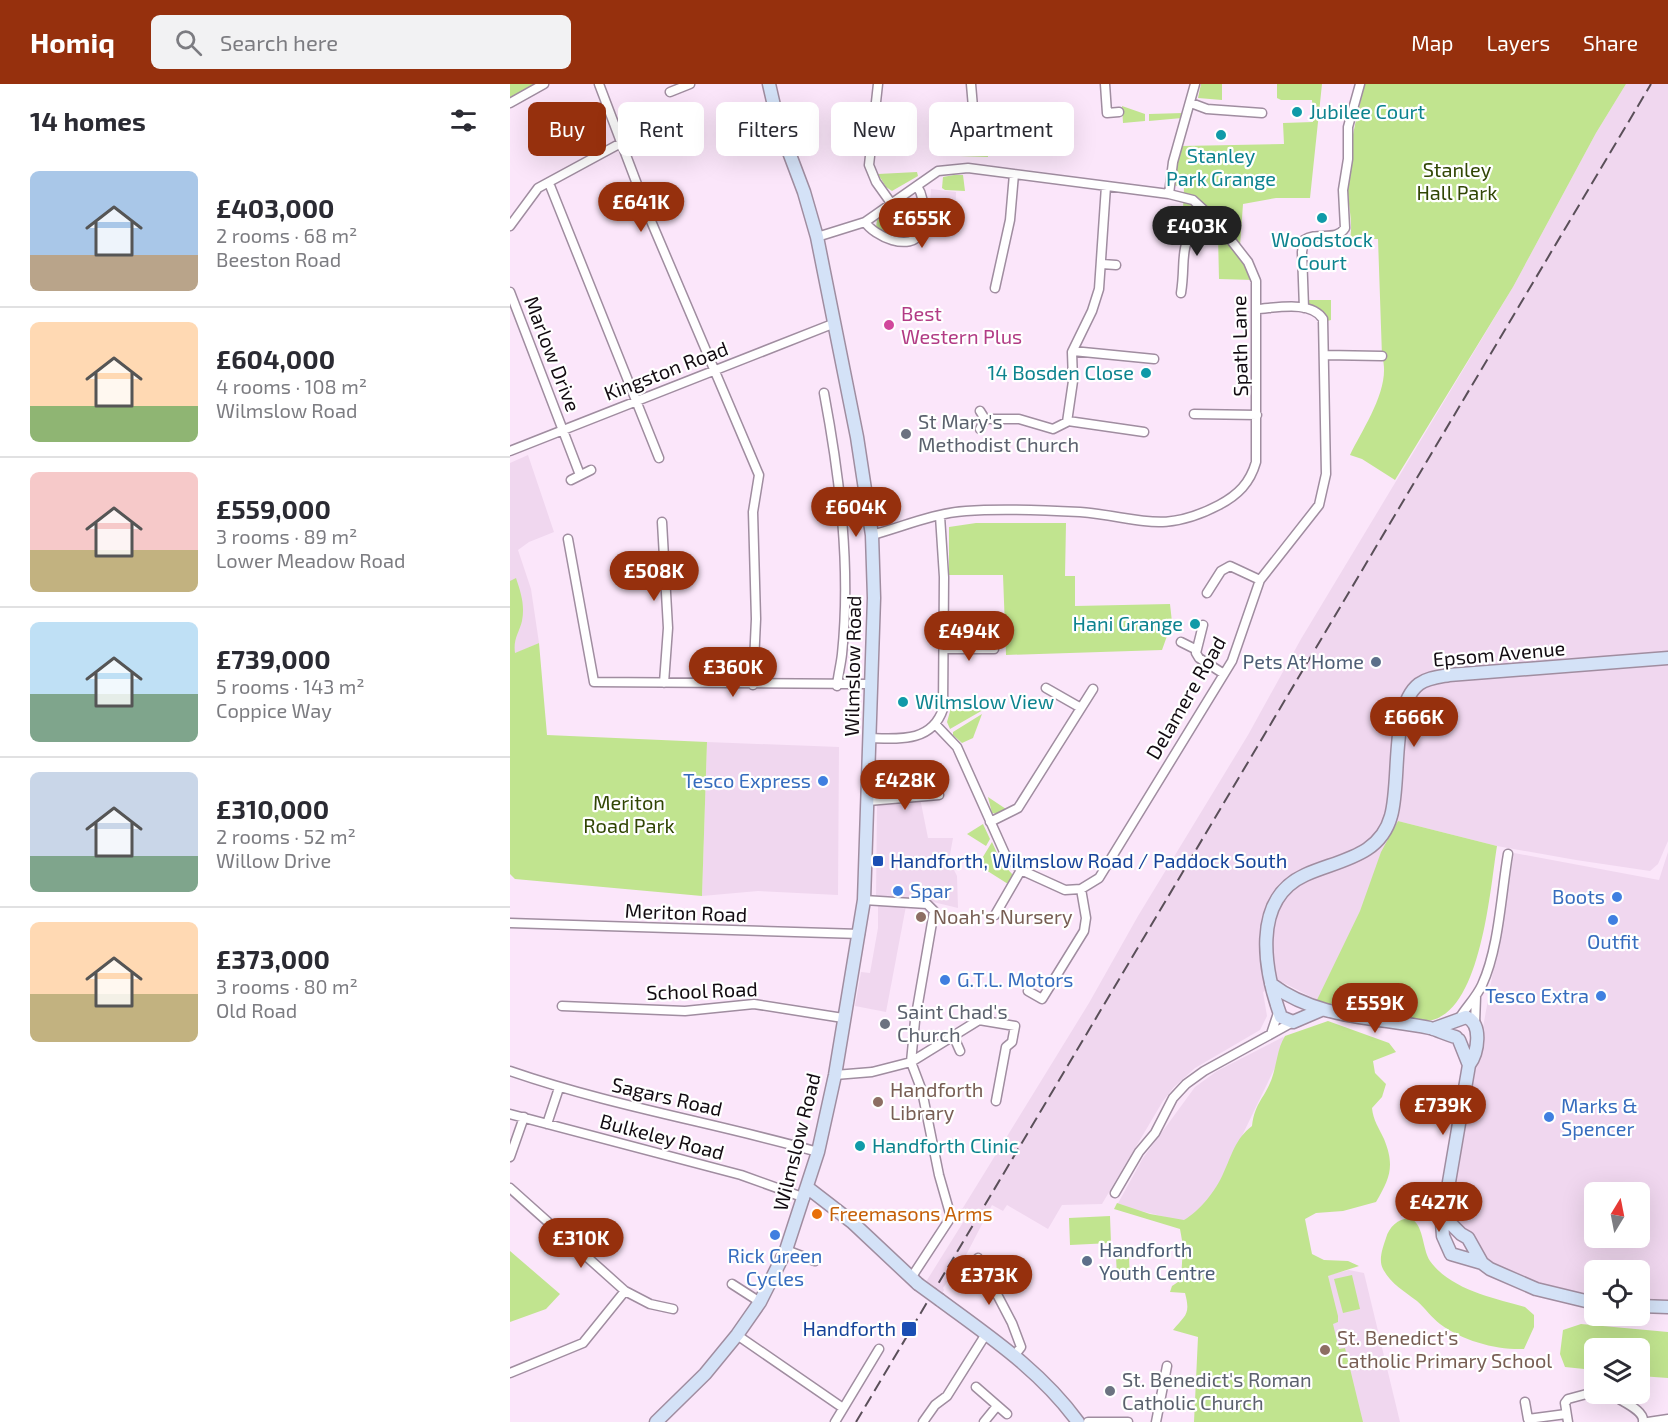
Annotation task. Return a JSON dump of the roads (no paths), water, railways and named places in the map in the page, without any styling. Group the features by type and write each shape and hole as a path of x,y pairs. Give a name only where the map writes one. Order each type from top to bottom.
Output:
{"street":[{"path":"510,103 544,84"},
{"path":"599,84 618,135"},
{"path":"670,93 690,84"},
{"name":"Wilmslow Road","path":"656,1422 705,1374 737,1335 760,1302 786,1250 818,1152 835,1075 864,900 871,738 874,598 872,535 835,323 817,237 804,192 778,123 769,84"},
{"path":"878,84 870,165 876,182 891,203"},
{"path":"971,84 973,102"},
{"path":"1105,84 1107,113 1119,112"},
{"path":"1169,194 1173,162 1195,84"},
{"path":"1257,309 1304,308 1302,252 1304,240 1314,236 1337,235 1345,228 1343,190 1348,159 1348,127 1360,84"},
{"path":"1191,103 1207,109 1262,113"},
{"path":"510,226 532,193 618,145"},
{"path":"626,156 651,221 759,475 753,512 756,619 753,685"},
{"name":"Spath Lane","path":"817,237 865,222 938,171 954,167 1169,194 1192,200 1216,221 1248,262 1256,281 1256,462 1246,484 1225,502 1191,518 1164,523 1088,513 966,511 872,535"},
{"path":"995,288 1010,220 1014,174"},
{"path":"549,183 659,458"},
{"path":"865,222 877,234 887,239 910,240 917,237 923,229 923,201 917,186"},
{"path":"980,429 983,415 1019,419 1053,429 1060,428 1068,421 1073,381 1073,351 1096,300 1102,264 1106,186"},
{"path":"1181,292 1185,242 1195,227 1209,217"},
{"path":"1102,264 1116,266"},
{"name":"Marlow Drive","path":"510,292 580,475"},
{"name":"Delamere Road","path":"1081,890 1099,878 1224,674 1236,650 1260,580 1319,505 1326,474 1323,319 1316,311 1304,308"},
{"name":"Kingston Road","path":"510,451 563,428 835,323"},
{"path":"1073,351 1154,359"},
{"path":"1325,355 1382,357"},
{"name":"Wilmslow Road","path":"824,393 839,492 843,549 842,655 837,686"},
{"path":"1194,414 1257,415"},
{"path":"1068,421 1144,432"},
{"path":"571,480 591,470"},
{"path":"871,738 907,739 926,732 936,725 944,700 944,577 940,516"},
{"path":"662,522 668,628 664,683"},
{"path":"568,539 594,681 837,686 871,684"},
{"path":"1207,592 1221,571 1230,566 1260,580"},
{"path":"1195,649 1203,625"},
{"path":"1181,642 1195,649 1199,658 1224,674"},
{"path":"944,649 994,649"},
{"name":"Epsom Avenue","path":"1279,1010 1265,959 1264,942 1270,916 1287,887 1304,876 1361,855 1377,841 1391,817 1402,714 1408,698 1417,685 1428,679 1449,675 1668,658"},
{"path":"1046,688 1081,708"},
{"path":"990,822 1018,808 1093,690"},
{"path":"936,725 957,747 1005,854 1021,870 1055,886 1081,890 1086,918 1084,931 1042,999 1028,991"},
{"path":"868,801 939,795"},
{"path":"1508,854 1490,960 1476,996 1474,1058 1469,1065 1443,1236 1454,1256 1482,1263 1510,1280 1536,1289 1584,1301"},
{"path":"995,915 1021,870"},
{"path":"864,900 927,904 933,911 915,1022 911,1062 922,1091 938,1149 951,1217 914,1281"},
{"name":"Meriton Road","path":"510,923 860,934"},
{"path":"1271,984 1295,999 1321,1010 1434,1029 1457,1038 1470,1040 1476,1027"},
{"path":"1469,1065 1453,1030 1468,1002 1476,996"},
{"path":"1271,1034 1282,1002 1295,999"},
{"path":"1295,999 1303,1008 1295,1021"},
{"name":"School Road","path":"562,1006 685,1011 754,1004 843,1018"},
{"path":"1279,1010 1283,1019 1295,1021"},
{"path":"1115,1193 1139,1152 1155,1133 1173,1098 1186,1084 1204,1071 1253,1046 1271,1034 1278,1033 1295,1021 1321,1010"},
{"path":"1434,1029 1470,1018 1476,1027"},
{"path":"835,1075 872,1072 911,1062 969,1024 988,1020 1015,1026 1012,1042 1006,1047 996,1101"},
{"path":"952,1035 960,1051"},
{"name":"Sagars Road","path":"510,1071 560,1088 623,1105 748,1132 818,1152"},
{"path":"547,1124 560,1088"},
{"name":"Bulkeley Road","path":"510,1114 806,1193"},
{"path":"510,1157 525,1117"},
{"path":"510,1188 626,1292 650,1304 673,1309"},
{"path":"806,1193 852,1222 914,1281 1014,1356 1053,1391 1078,1422"},
{"path":"1445,1213 1449,1222 1468,1238 1482,1263"},
{"path":"1448,1247 1450,1239 1461,1234"},
{"path":"1461,1258 1468,1254 1471,1244"},
{"path":"786,1250 816,1262"},
{"path":"978,1258 1017,1333 1021,1347 1014,1356"},
{"path":"732,1284 760,1302"},
{"path":"510,1373 583,1343 626,1292"},
{"path":"1650,1306 1668,1307"},
{"path":"923,1422 935,1405 947,1396 986,1334"},
{"path":"737,1335 843,1408"},
{"path":"835,1422 879,1348"},
{"path":"1156,1422 1167,1366"},
{"path":"976,1387 1007,1414"},
{"path":"1525,1402 1528,1419 1567,1418 1565,1403 1568,1398 1584,1394"},
{"path":"1625,1404 1640,1410 1644,1422"},
{"path":"984,1422 997,1406"},
{"path":"1648,1422 1668,1419"},
{"path":"1088,1422 1128,1422"}],"railway":[{"path":"856,1422 1651,84"}],"place":[{"name":"Jubilee Court","path":"1297,112"},
{"name":"Stanley Park Grange","path":"1221,135"},
{"name":"Woodstock Court","path":"1322,218"},
{"name":"Best Western Plus","path":"889,325"},
{"name":"14 Bosden Close","path":"1146,373"},
{"name":"St Mary's Methodist Church","path":"906,434"},
{"name":"Hani Grange","path":"1195,624"},
{"name":"Pets At Home","path":"1376,662"},
{"name":"Wilmslow View","path":"903,702"},
{"name":"Tesco Express","path":"823,781"},
{"name":"Handforth, Wilmslow Road / Paddock South","path":"878,861"},
{"name":"Spar","path":"898,891"},
{"name":"Boots","path":"1617,897"},
{"name":"Noah's Nursery","path":"921,917"},
{"name":"Outfit","path":"1613,920"},
{"name":"G.T.L. Motors","path":"945,980"},
{"name":"Tesco Extra","path":"1601,996"},
{"name":"Saint Chad's Church","path":"885,1024"},
{"name":"Handforth Library","path":"878,1102"},
{"name":"Marks & Spencer","path":"1549,1117"},
{"name":"Handforth Clinic","path":"860,1146"},
{"name":"Freemasons Arms","path":"817,1214"},
{"name":"Rick Green Cycles","path":"775,1235"},
{"name":"Handforth Youth Centre","path":"1087,1261"},
{"name":"Handforth","path":"909,1329"},
{"name":"St. Benedict's Catholic Primary School","path":"1325,1350"},
{"name":"St. Benedict's Roman Catholic Church","path":"1110,1391"}],"park label":[{"name":"Stanley Hall Park","path":"1457,182"},
{"name":"Meriton Road Park","path":"629,814"}]}
